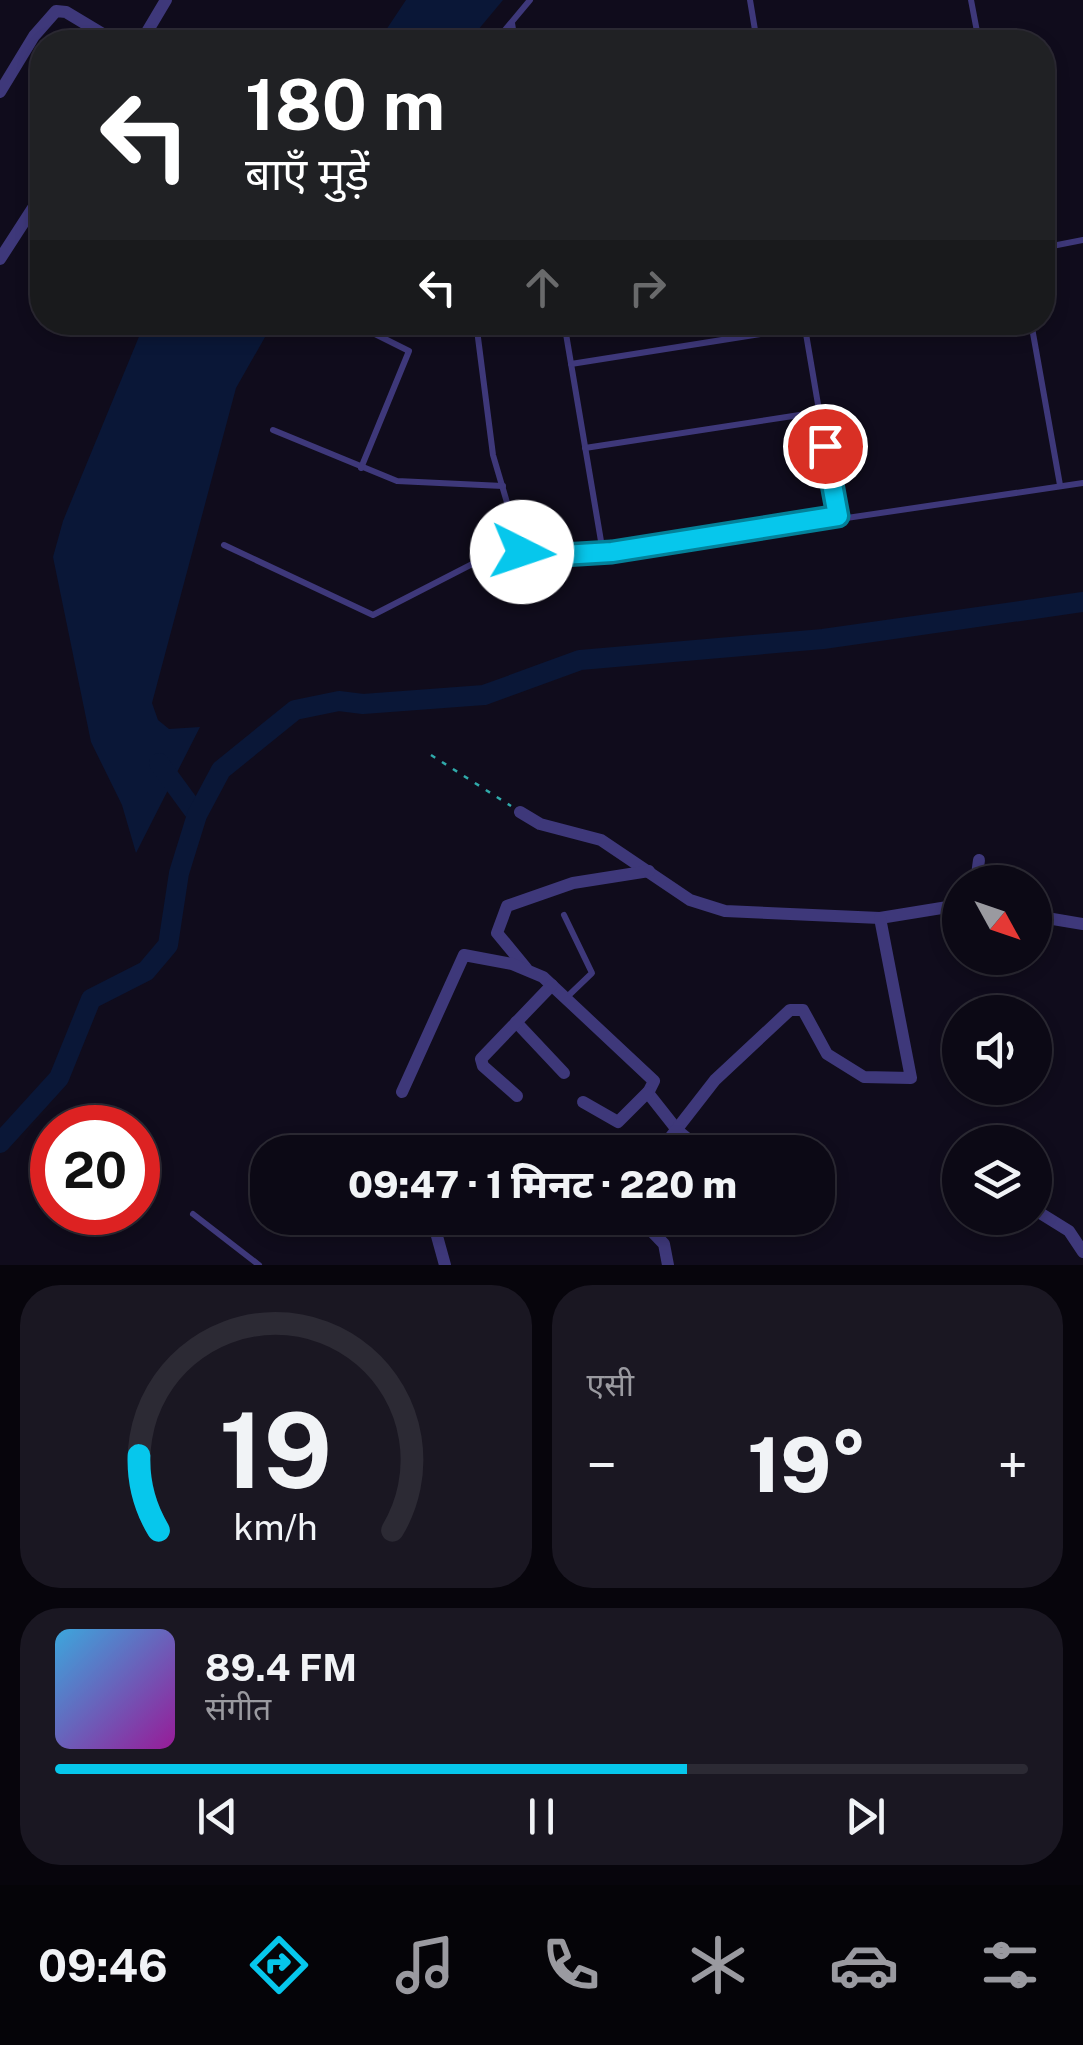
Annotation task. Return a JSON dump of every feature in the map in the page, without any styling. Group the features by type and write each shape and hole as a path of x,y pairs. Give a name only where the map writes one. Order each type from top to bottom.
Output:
{"street":[{"path":"148,30 166,0"},
{"path":"39,30 56,11 97,30"},
{"path":"0,92 30,43"},
{"path":"0,259 30,213"},
{"path":"520,812 540,824 601,840 690,900 725,911 880,918 942,908"},
{"path":"978,860 978,865"},
{"path":"528,970 497,933 506,906 573,883 649,871"},
{"path":"673,1135 715,1080 796,1008 808,1015 822,1051 860,1074 911,1078 880,918"},
{"path":"1052,919 1083,924"},
{"path":"402,1092 461,955 528,970 552,984 654,1081 618,1122 583,1102"},
{"path":"517,1096 480,1063 552,984"},
{"path":"516,1022 564,1073"},
{"path":"648,1092 684,1135"},
{"path":"1052,1221 1068,1231 1083,1252"},
{"path":"437,1235 445,1265"},
{"path":"656,1235 664,1244 668,1265"}],"lane":[{"path":"505,30 530,0"},
{"path":"750,0 755,30"},
{"path":"970,0 976,30"},
{"path":"512,22 513,30"},
{"path":"1055,245 1083,240"},
{"path":"361,468 409,351 378,335"},
{"path":"478,335 490,440 519,540 529,557 603,554 1083,482"},
{"path":"566,335 603,554"},
{"path":"571,364 744,335"},
{"path":"806,335 838,516"},
{"path":"1032,335 1060,485"},
{"path":"586,448 819,412"},
{"path":"273,430 361,468 426,485 503,486"},
{"path":"224,545 373,615 519,540"},
{"path":"564,915 592,972 567,997"},
{"path":"192,1214 259,1265"}],"path":[{"path":"431,755 520,812"}],"water":[{"path":"406,0 503,0 478,30 386,30"},
{"path":"140,335 266,335 236,388 152,703 158,720 169,729 200,727 136,853 122,805 91,742 53,557 63,521"}],"waterway":[{"path":"0,1143 59,1078 91,999 146,971 168,945 179,873 197,815 221,770 295,710 339,701 363,704 484,695 580,660 823,639 1083,602"},
{"path":"159,763 197,815"}],"route":[{"path":"522,552 529,557 588,555 838,516 825,446"}]}
